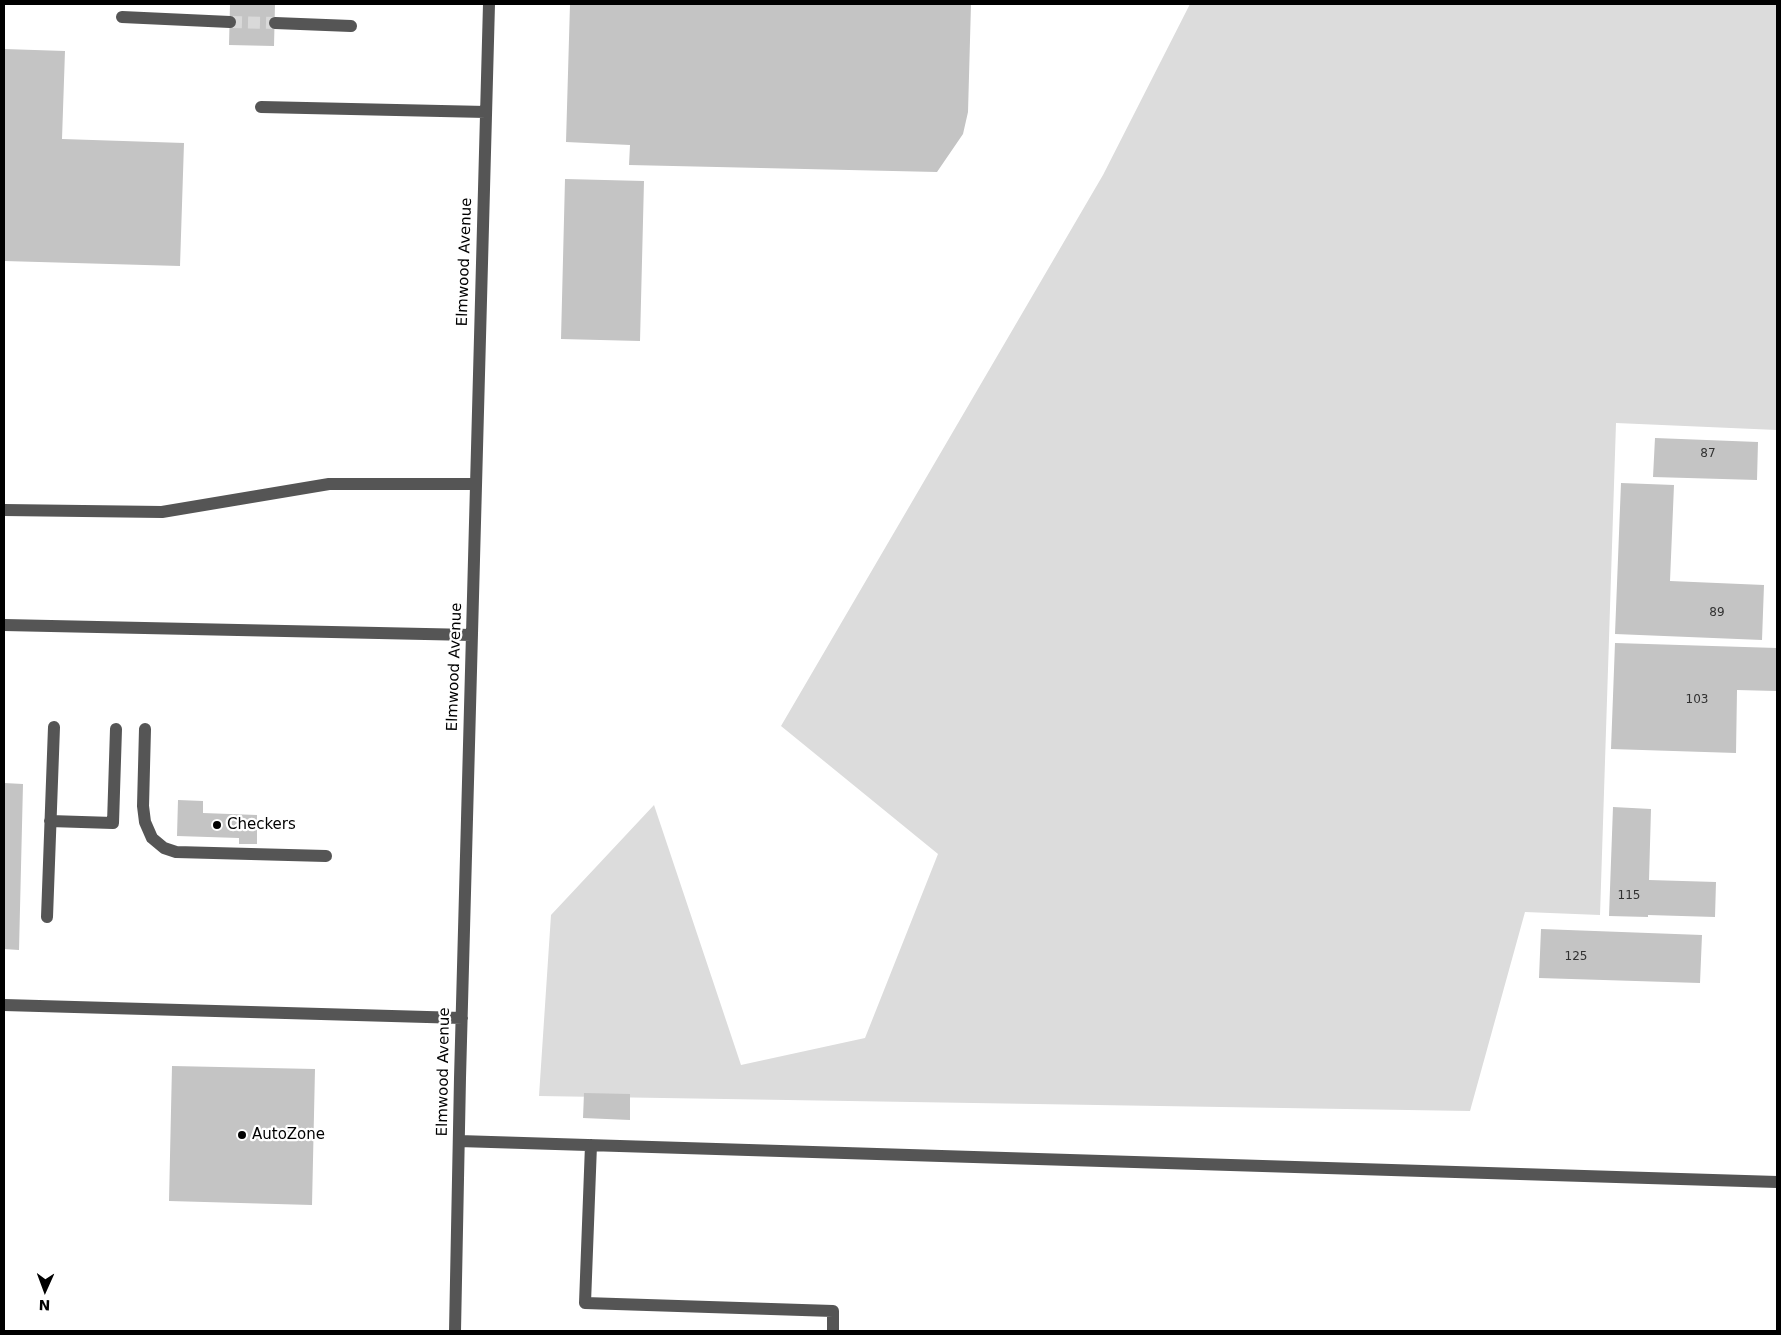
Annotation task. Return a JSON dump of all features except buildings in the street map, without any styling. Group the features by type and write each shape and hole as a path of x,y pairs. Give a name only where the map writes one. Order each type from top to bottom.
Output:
{"street":[{"name":"Elmwood Avenue","path":"455,1331 458,1141 489,4"},
{"path":"122,18 230,22"},
{"path":"275,23 351,26"},
{"path":"261,107 486,112"},
{"path":"4,510 162,512 329,484 476,484"},
{"path":"4,625 472,636"},
{"path":"47,917 54,727"},
{"path":"50,821 113,823 116,729"},
{"path":"145,729 143,806 152,838 164,848 176,852 326,856"},
{"path":"4,1006 462,1018"},
{"path":"458,1141 1777,1182"},
{"path":"591,1145 585,1303 833,1311 833,1331"}],"shaded area":[{"path":"1190,4 1777,4 1777,430 1616,423 1600,915 1525,912 1470,1111 539,1096 551,915 654,805 741,1065 865,1038 938,854 781,726 1103,175"}],"tunnel":[{"path":"230,22 275,23"}],"place":[{"name":"Checkers","path":"217,825"},
{"name":"AutoZone","path":"242,1135"}]}
